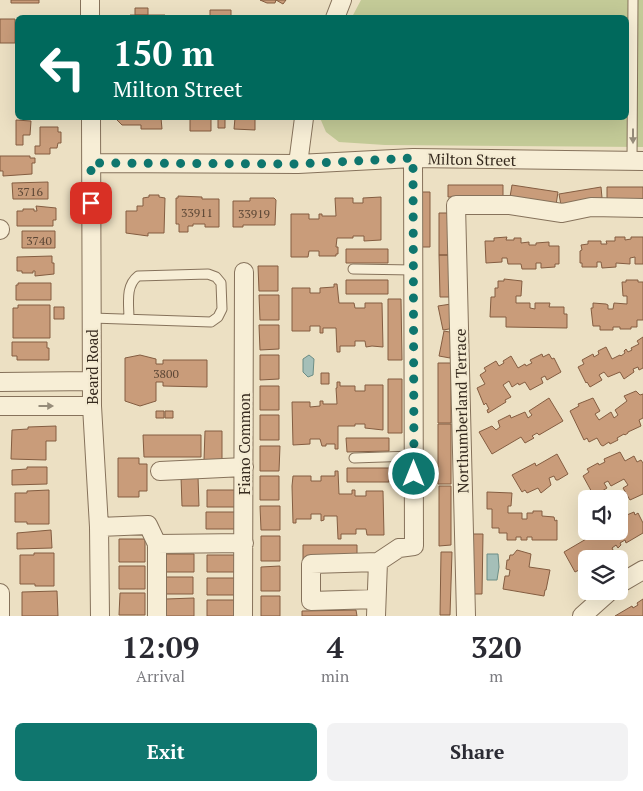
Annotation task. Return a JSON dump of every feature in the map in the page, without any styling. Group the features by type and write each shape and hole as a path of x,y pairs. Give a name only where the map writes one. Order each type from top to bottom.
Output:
{"street":[{"path":"90,0 90,15"},
{"path":"336,15 342,0"},
{"name":"Beard Road","path":"90,120 92,406 99,526 100,616"},
{"path":"298,164 304,120"},
{"path":"378,562 376,607 311,601 311,564 378,562 399,548 414,546 413,158"},
{"name":"Milton Street","path":"91,163 298,164 413,158 638,161"},
{"name":"Northumberland Terrace","path":"466,616 456,205 510,205 562,213 590,207 643,208"},
{"name":"Fiano Common","path":"243,616 244,272"},
{"path":"0,382 92,381"},
{"path":"0,406 92,406"},
{"path":"160,471 244,467"},
{"path":"99,526 148,525 157,544 157,616"},
{"path":"157,544 244,543"},
{"path":"628,579 643,570"},
{"path":"0,593 0,616"},
{"path":"582,616 600,600"}],"lane":[{"path":"633,0 638,161"},
{"path":"353,269 413,270"},
{"path":"92,318 211,322 218,317 222,309 221,283 216,277 208,274 138,276 132,280 129,288 129,319"},
{"path":"354,458 413,456"}],"green space":[{"path":"361,0 643,0 643,147 385,145 339,142 326,132 321,120 629,120 629,15 353,15"}],"water":[{"path":"309,355 314,359 313,375 308,377 303,372 303,359"},
{"path":"487,554 498,554 497,580 487,580"}],"building":[{"path":"11,0 39,0 39,3 11,3"},
{"path":"260,0 276,0 275,3 267,3"},
{"path":"276,0 286,0 283,4"},
{"path":"135,8 148,8 148,15 135,15"},
{"path":"210,10 231,10 231,15 210,15"},
{"path":"0,19 15,19 15,43 0,43"},
{"path":"16,120 31,121 30,135 23,135 23,145 16,145"},
{"path":"117,120 161,120 162,129 141,129 141,125 122,125"},
{"path":"190,120 211,120 211,131 190,131"},
{"path":"218,120 225,120 225,128 218,128"},
{"path":"235,120 255,120 255,130 234,129"},
{"path":"40,127 58,127 58,132 61,132 61,143 58,143 57,148 50,148 50,154 35,154 35,146 40,146"},
{"path":"0,156 30,156 30,158 35,158 35,163 32,163 32,174 3,176 3,171 0,171"},
{"path":"48,182 48,199 13,199 12,183"},
{"path":"448,185 503,185 503,197 448,197"},
{"path":"512,185 558,192 556,205 510,197"},
{"path":"601,187 602,198 561,205 559,194"},
{"path":"607,187 643,187 643,199 607,199"},
{"path":"416,192 430,192 430,247 417,247"},
{"path":"149,195 159,195 159,197 165,198 164,233 148,233 148,236 126,233 126,211 137,211 137,206 143,206 143,198 149,197"},
{"path":"178,196 219,199 219,227 205,227 205,224 193,224 193,226 188,226 188,232 179,232 179,224 176,224 176,198"},
{"path":"381,197 381,240 364,241 364,236 337,238 336,247 338,247 338,254 336,256 319,256 319,251 309,251 308,257 291,257 291,214 309,214 309,219 319,219 319,214 322,214 322,216 336,216 335,198 353,198 353,203 363,203 363,198"},
{"path":"250,198 274,198 276,200 275,225 243,225 243,227 233,227 233,201 250,201"},
{"path":"36,206 56,208 56,220 53,220 53,226 17,226 17,211 34,209 34,211 37,211"},
{"path":"439,213 449,213 450,255 439,255"},
{"path":"22,231 55,231 55,248 22,248"},
{"path":"507,237 506,240 521,238 521,243 529,242 529,245 549,242 549,246 559,246 559,264 555,264 555,267 541,268 541,263 536,263 536,269 522,269 521,264 508,264 507,258 502,258 502,262 486,263 485,241 494,241 494,238"},
{"path":"615,237 625,237 625,240 631,239 631,237 643,237 643,264 635,264 635,257 630,258 630,264 616,263 616,267 602,268 601,262 597,262 597,267 582,267 582,263 580,263 581,245 588,244 588,241 601,241 601,244 607,244 606,241 615,241"},
{"path":"346,249 388,249 388,263 346,263"},
{"path":"439,255 450,255 450,297 440,297"},
{"path":"52,256 54,274 35,276 35,271 33,273 22,273 22,271 17,271 17,257"},
{"path":"258,266 278,266 278,291 259,291"},
{"path":"504,279 522,281 521,296 516,296 516,303 530,303 530,308 535,309 535,303 550,303 549,307 564,307 564,314 567,314 567,328 506,327 506,317 490,317 491,297 495,297 495,288 498,288 498,281 504,281"},
{"path":"346,280 388,280 388,294 346,294"},
{"path":"626,280 643,282 643,320 637,320 637,327 631,327 631,329 613,327 613,330 600,330 600,326 593,326 591,308 593,308 593,303 606,304 608,309 613,309 614,303 627,304 627,296 623,296 622,282 626,282"},
{"path":"18,283 51,283 51,300 16,300 16,285"},
{"path":"334,284 337,284 339,303 354,303 355,308 365,308 365,303 382,303 383,347 366,347 365,341 355,341 355,346 340,346 340,352 337,352 336,328 323,328 323,333 320,333 320,326 310,326 310,331 292,331 292,288 310,288 310,293 320,293 320,288 334,287"},
{"path":"259,295 279,295 279,320 260,320"},
{"path":"388,299 401,299 402,360 388,360"},
{"path":"451,304 455,328 443,330 438,306"},
{"path":"18,305 50,305 50,338 13,338 13,308 18,308"},
{"path":"54,307 64,307 64,319 54,319"},
{"path":"259,325 279,325 279,349 260,350"},
{"path":"444,331 455,333 450,358 439,356"},
{"path":"643,337 643,368 639,370 638,367 633,369 634,372 624,379 620,372 608,377 604,372 599,375 602,380 590,387 586,383 578,367 584,364 582,360 593,354 594,357 599,354 598,351 606,347 612,359 621,356 625,353 626,349 628,352 639,344 637,341"},
{"path":"12,342 47,342 49,360 17,360 17,356 12,356"},
{"path":"542,354 543,357 549,354 552,359 554,358 561,372 547,380 545,376 541,378 543,383 530,390 525,382 519,385 518,383 512,387 509,381 503,385 511,397 488,413 487,410 489,409 486,403 484,405 477,388 485,384 480,375 486,371 484,368 496,361 499,366 511,356 518,368 532,363 530,360"},
{"path":"140,355 156,359 156,364 163,364 163,360 207,360 207,387 163,386 163,382 156,382 156,401 140,406 125,401 125,358"},
{"path":"260,355 279,355 279,379 260,380"},
{"path":"438,363 451,363 451,423 438,423"},
{"path":"321,373 329,373 329,384 321,384"},
{"path":"388,379 402,379 402,433 388,433"},
{"path":"337,382 340,382 340,386 355,386 355,391 365,391 365,385 383,385 383,430 365,428 365,424 338,426 338,449 335,449 335,444 322,446 320,439 310,439 310,444 293,445 292,402 310,402 310,407 320,406 320,401 323,401 323,404 337,404"},
{"path":"260,386 279,386 279,410 260,410"},
{"path":"636,391 640,395 643,394 643,418 639,420 641,426 617,438 618,440 603,446 597,438 589,442 587,438 584,440 570,411 579,406 578,404 593,398 600,411 595,414 599,420 611,412 614,418 618,415 615,410 627,401 624,396"},
{"path":"549,398 563,421 539,435 537,433 532,436 534,438 525,443 521,437 492,454 479,432 492,426 496,430 500,427 498,421 510,415 511,418 525,412 528,418 532,415 529,411"},
{"path":"156,411 164,411 164,418 156,418"},
{"path":"165,411 173,411 173,418 165,418"},
{"path":"260,415 279,415 279,440 260,440"},
{"path":"438,424 451,424 451,484 438,484"},
{"path":"56,426 56,441 46,441 46,460 11,459 12,430 28,429 28,427"},
{"path":"205,431 222,431 222,460 204,460"},
{"path":"143,435 201,435 201,457 144,457"},
{"path":"346,438 389,438 389,451 347,452"},
{"path":"260,446 280,446 279,471 260,471"},
{"path":"620,452 625,461 634,456 637,462 641,460 643,463 643,494 630,500 628,490 623,488 628,485 624,479 611,486 608,481 604,483 607,488 604,490 591,490 583,476 589,472 587,469 598,463 599,465 605,462 604,459"},
{"path":"557,454 568,474 558,480 554,476 549,478 551,485 541,493 538,488 527,493 525,490 522,492 512,475 535,463 536,466"},
{"path":"118,458 139,458 139,464 147,464 147,491 139,491 139,497 118,497"},
{"path":"27,467 47,467 47,484 12,485 12,470 27,469"},
{"path":"347,468 389,468 389,482 347,482"},
{"path":"335,471 338,471 339,494 352,494 352,490 355,490 355,496 366,496 366,491 383,491 384,535 367,535 366,529 356,529 356,534 341,534 341,539 338,539 337,516 324,516 324,520 321,521 321,514 311,514 311,519 296,519 296,523 293,523 293,476 311,476 311,481 321,481 321,476 335,476"},
{"path":"260,476 279,476 279,500 260,500"},
{"path":"181,477 198,477 199,506 182,506"},
{"path":"439,486 451,486 451,545 439,546"},
{"path":"49,490 49,524 15,522 15,493"},
{"path":"207,490 236,490 236,507 207,507"},
{"path":"487,492 512,493 511,506 508,506 508,513 522,513 522,519 527,519 527,513 533,513 533,511 542,511 542,516 554,517 555,521 557,520 557,540 532,540 532,537 527,537 527,540 521,540 521,537 516,537 516,540 507,540 507,533 499,533 499,528 492,528 492,509 487,509"},
{"path":"260,506 280,506 280,530 261,530"},
{"path":"206,512 235,512 235,529 206,529"},
{"path":"634,512 635,515 638,513 643,523 643,533 626,543 625,540 628,540 628,514"},
{"path":"51,530 52,548 17,549 17,533"},
{"path":"470,534 483,534 482,594 470,594"},
{"path":"261,536 280,536 280,561 261,561"},
{"path":"119,539 145,539 145,562 119,562"},
{"path":"584,540 625,540 620,543 621,545 618,548 616,545 612,548 613,550 578,550 578,570 575,572 564,552"},
{"path":"303,545 357,545 357,558 303,559"},
{"path":"517,550 531,554 529,567 550,570 544,596 503,589 505,576 509,576 510,570 506,569 507,560"},
{"path":"441,552 452,552 450,615 440,615"},
{"path":"34,553 54,553 54,586 20,584 20,555 34,555"},
{"path":"166,554 194,554 194,572 166,572"},
{"path":"207,555 236,555 236,572 207,572"},
{"path":"119,566 145,566 145,589 119,589"},
{"path":"280,566 280,591 261,591 261,567"},
{"path":"166,577 193,577 193,594 165,594"},
{"path":"207,578 236,578 236,595 207,595"},
{"path":"57,591 58,616 22,616 22,592"},
{"path":"120,593 145,593 145,615 119,615"},
{"path":"261,596 280,596 280,616 261,616"},
{"path":"194,598 194,616 166,616 166,599"},
{"path":"643,599 643,616 615,616 632,606 633,608 638,605 637,603"},
{"path":"207,600 237,600 236,616 207,616"},
{"path":"356,610 357,616 302,616 302,611"}],"route":[{"path":"91,203 91,163 298,164 413,158 414,474"}]}
